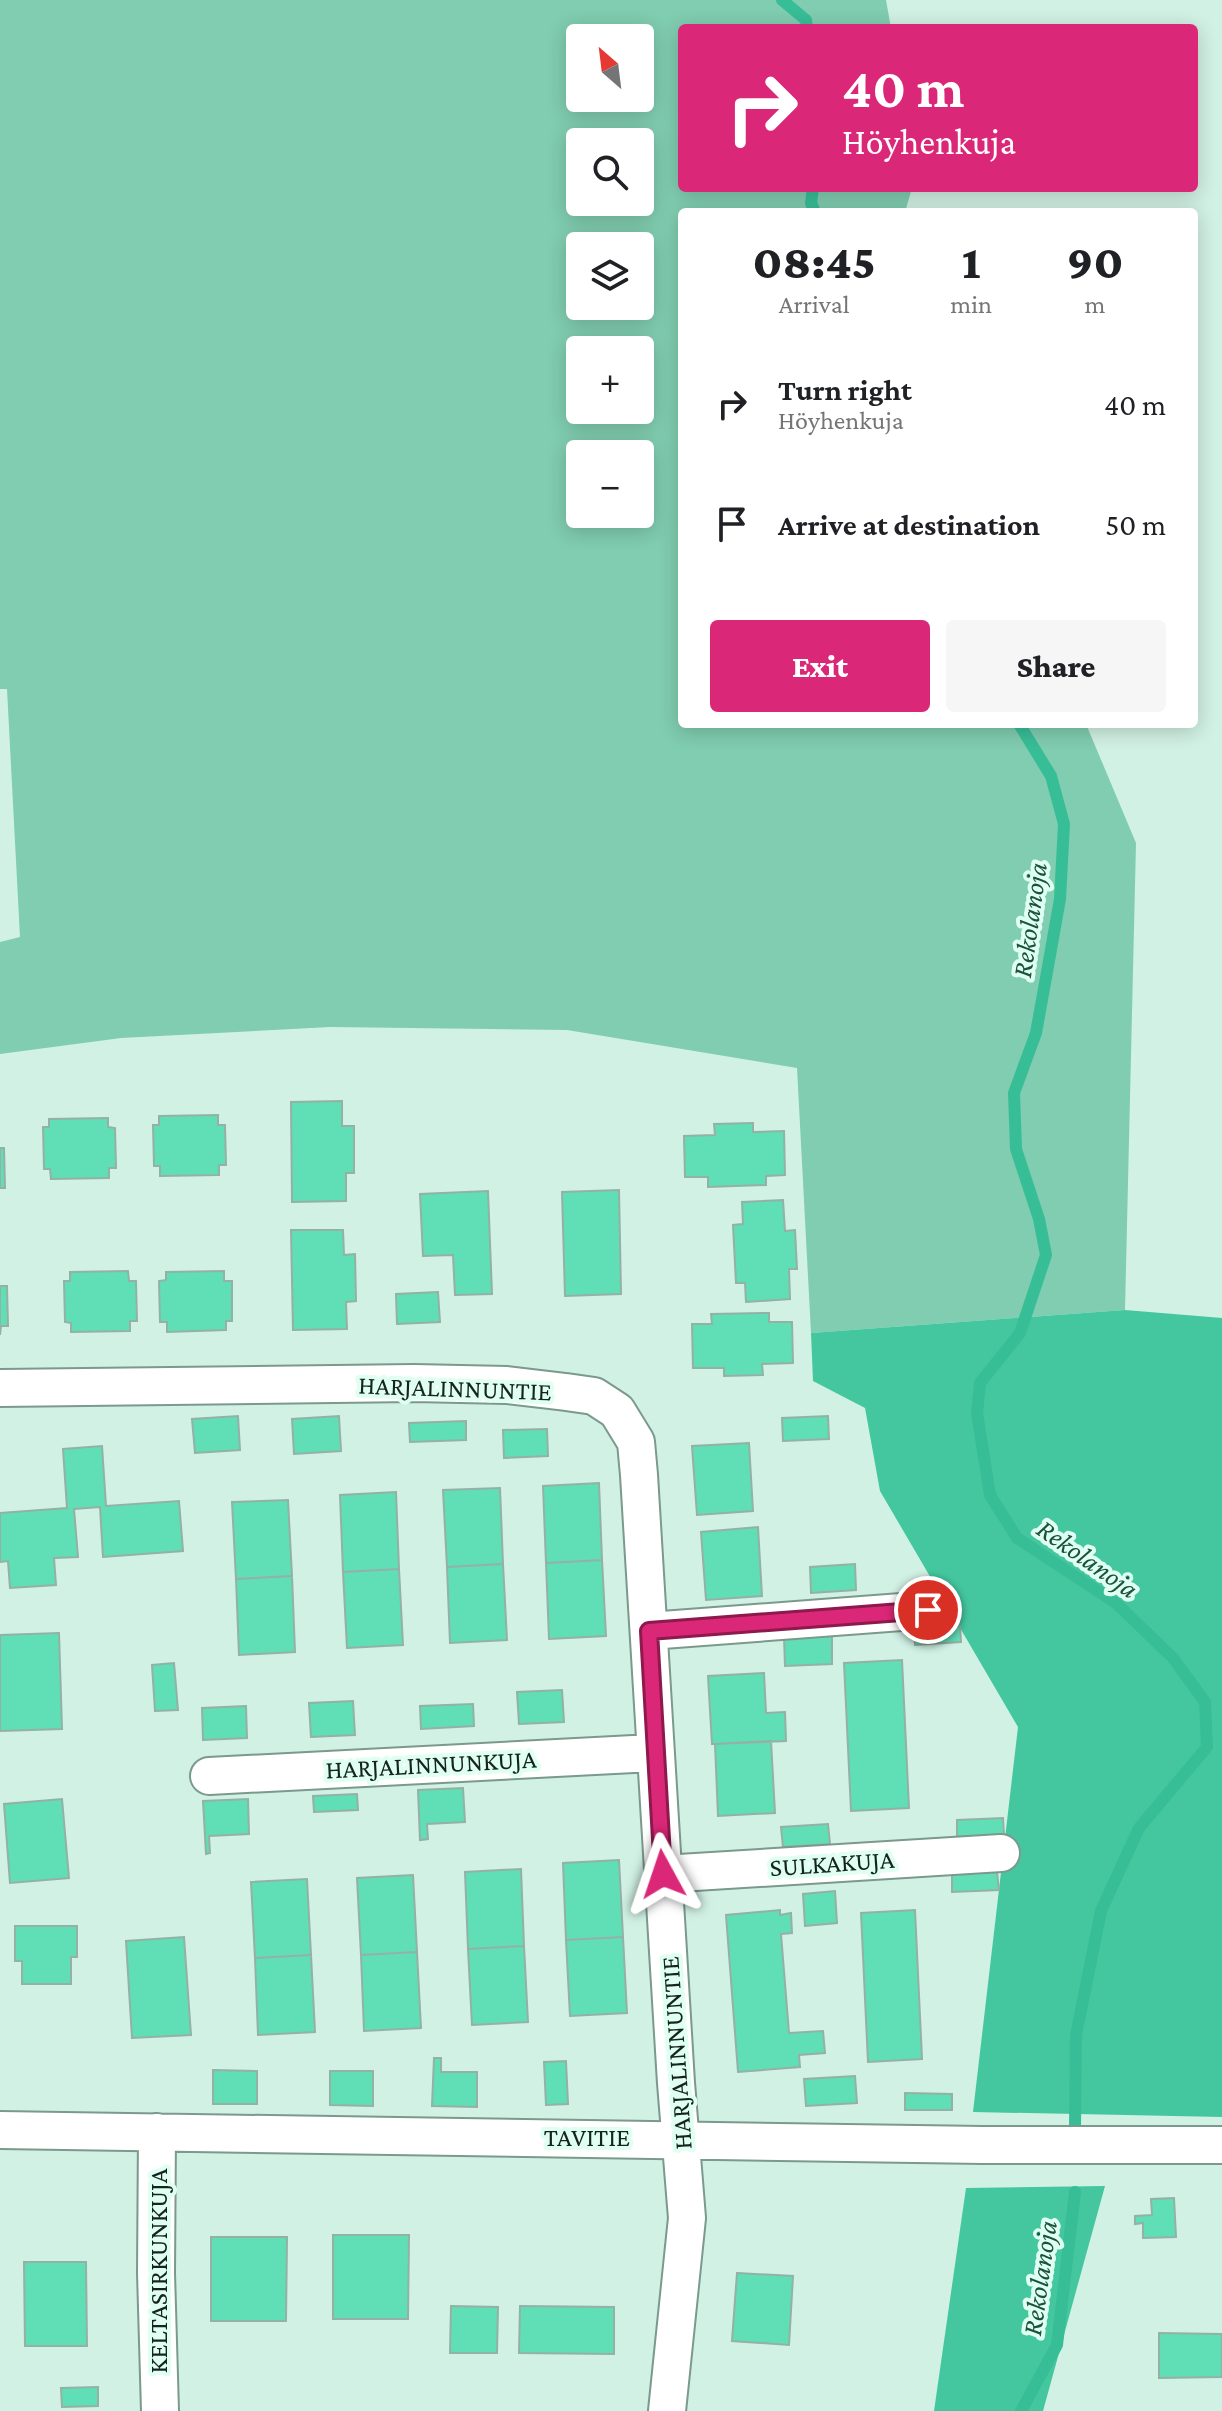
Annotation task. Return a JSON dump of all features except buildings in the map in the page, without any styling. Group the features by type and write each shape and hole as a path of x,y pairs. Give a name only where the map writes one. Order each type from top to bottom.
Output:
{"street":[{"name":"HARJALINNUNTIE","path":"0,1388 414,1383 507,1385 594,1396 617,1411 636,1442 649,1631 653,1753 687,2218 667,2411"},
{"path":"649,1631 928,1610"},
{"name":"HARJALINNUNKUJA","path":"209,1776 653,1753"},
{"name":"SULKAKUJA","path":"663,1874 1001,1853"},
{"name":"TAVITIE","path":"0,2130 983,2145 1222,2145"},
{"name":"KELTASIRKUNKUJA","path":"157,2132 156,2273 160,2411"}],"green space":[{"path":"0,0 886,0 890,24 678,24 678,192 911,192 906,208 678,208 678,728 1088,728 1136,843 1125,1310 811,1333 797,1068 567,1030 330,1027 121,1038 0,1054 0,942 20,937 7,689 0,689"},
{"path":"1125,1310 1222,1318 1222,2117 973,2112 1018,1727 880,1491 865,1408 813,1381 811,1333"},
{"path":"1105,2186 1043,2411 934,2411 966,2188"}],"waterway":[{"name":"Rekolanoja","path":"782,0 806,20 806,24"},
{"name":"Rekolanoja","path":"812,192 813,208"},
{"name":"Rekolanoja","path":"1021,728 1051,776 1064,824 1060,899 1036,1033 1014,1093 1016,1149 1039,1219 1046,1255 1020,1333 980,1383 977,1413 990,1495 1017,1538 1116,1603 1173,1658 1205,1702 1207,1747 1139,1828 1101,1911 1076,2035 1075,2127"},
{"name":"Rekolanoja","path":"1021,2411 1057,2345 1075,2192"}],"route":[{"path":"663,1874 653,1753 649,1631 928,1610"}]}
